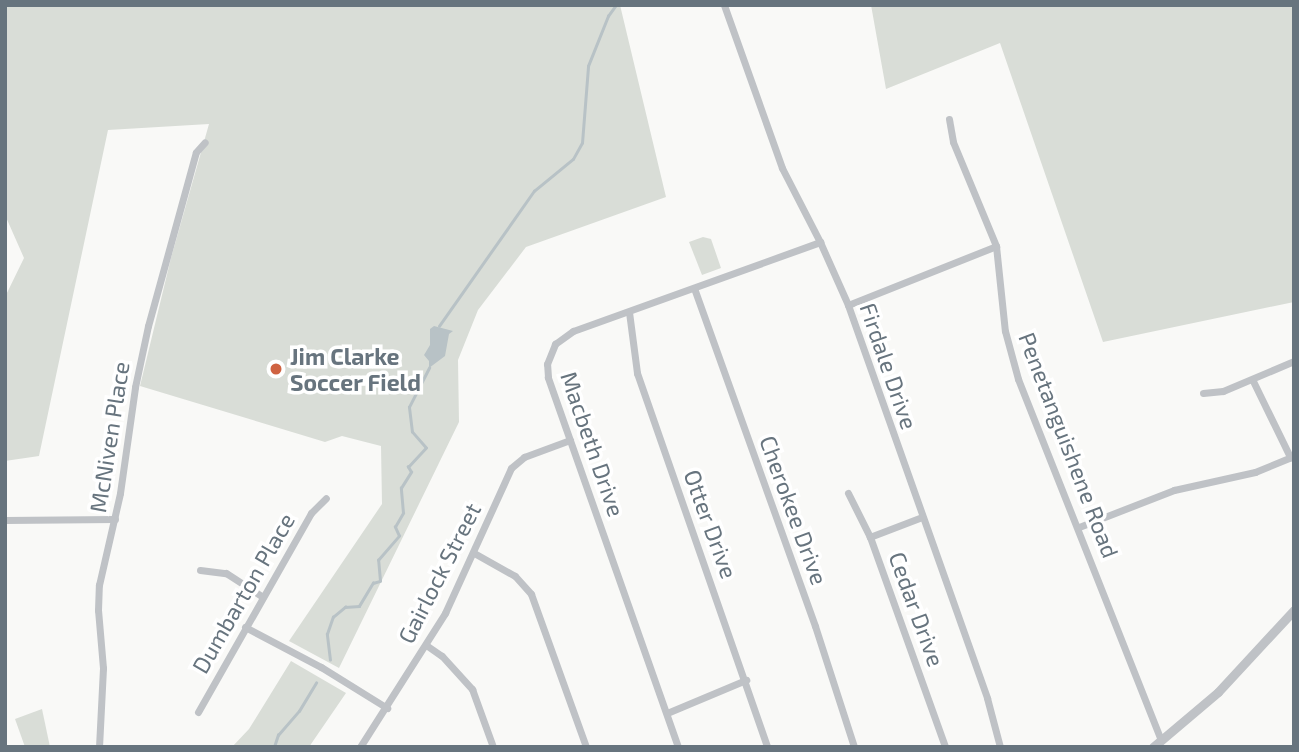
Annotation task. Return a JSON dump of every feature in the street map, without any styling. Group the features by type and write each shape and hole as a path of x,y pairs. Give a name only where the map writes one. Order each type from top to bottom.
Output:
{"street":[{"name":"Firdale Drive","path":"724,5 782,168 820,242 848,305 987,698 1000,747"},
{"name":"Penetanguishene Road","path":"949,119 953,142 996,246 1005,331 1011,355 1079,527 1157,744"},
{"name":"McNiven Place","path":"99,747 103,668 98,597 115,519 135,387 148,326 196,152 205,142"},
{"name":"Macbeth Drive","path":"678,747 548,377 550,354 563,337 820,242"},
{"path":"848,305 996,246"},
{"name":"Cherokee Drive","path":"694,288 810,614 854,747"},
{"name":"Otter Drive","path":"629,312 637,373 768,747"},
{"path":"1203,393 1223,391 1253,381 1294,361"},
{"path":"1079,527 1174,490 1255,472 1292,457 1253,381"},
{"name":"Gairlock Street","path":"360,747 426,645 474,553 511,468 524,457 570,440"},
{"path":"848,493 870,537"},
{"name":"Dumbarton Place","path":"198,712 311,513 326,498"},
{"name":"Cedar Drive","path":"922,517 870,537 945,747"},
{"path":"5,520 115,519"},
{"path":"474,553 515,576 531,594 586,747"},
{"path":"200,570 226,573 263,597"},
{"path":"1157,744 1218,692 1294,610"},
{"path":"245,627 314,663 387,708"},
{"path":"426,645 442,656 472,688 493,747"},
{"path":"667,713 746,680"}],"shaded area":[{"path":"5,5 620,5 666,197 526,247 478,310 458,360 459,422 339,668 289,641 382,504 381,446 342,436 325,442 140,386 171,258 209,124 108,130 39,456 5,461 5,297 24,258 5,215"},
{"path":"871,5 1294,5 1294,302 1103,342 1000,43 886,89"},
{"path":"703,237 711,239 721,268 702,275 689,242"},
{"path":"434,326 453,331 449,334 445,356 429,368 429,361 424,355 430,345 430,329"},
{"path":"291,661 346,693 309,747 232,747 249,729"},
{"path":"42,709 50,747 25,747 15,719"}],"waterway":[{"path":"439,326 534,191 573,159 582,143 588,66 608,16 616,5"},
{"path":"330,660 327,634 333,617 345,607 359,606 373,583 380,581 378,560 399,536 395,527 403,513 401,488 411,472 408,467 426,448 412,432 409,407 429,368"},
{"path":"274,747 278,735 299,711 316,683"}],"place":[{"name":"Jim Clarke Soccer Field","path":"276,369"}]}
